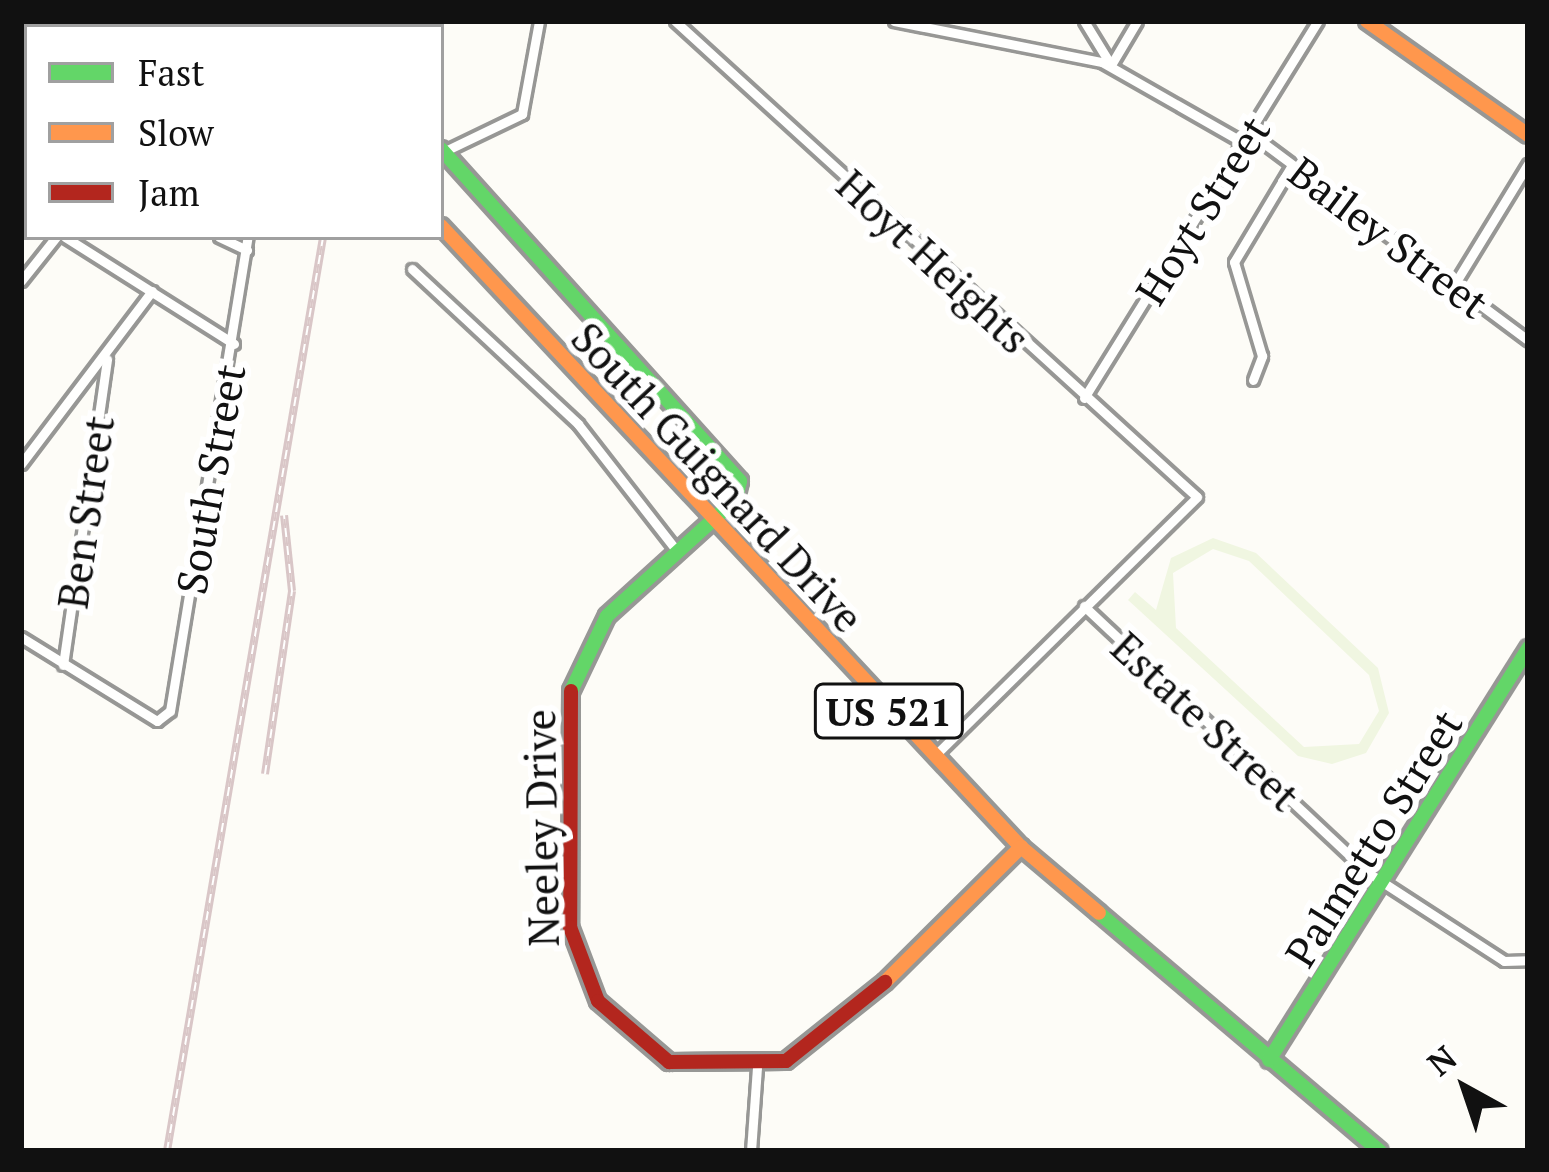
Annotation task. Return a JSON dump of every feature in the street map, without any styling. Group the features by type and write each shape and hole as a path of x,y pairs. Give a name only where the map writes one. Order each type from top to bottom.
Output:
{"main road":[{"path":"1367,21 1528,135"},
{"path":"444,152 731,465 740,490 713,519"},
{"name":"South Guignard Drive","path":"444,229 932,758 1021,847 1380,1151"},
{"name":"Neeley Drive","path":"713,519 607,616 570,692 573,958 598,1001 654,1055 757,1068"},
{"name":"Palmetto Street","path":"1269,1060 1528,647"},
{"path":"757,1068 844,1023 1021,847"}],"street":[{"path":"444,149 523,114 539,21"},
{"name":"Hoyt Heights","path":"675,21 1197,497 1084,606"},
{"path":"894,21 1112,65"},
{"path":"1084,21 1112,65"},
{"path":"1112,65 1137,21"},
{"name":"Hoyt Street","path":"1084,398 1318,21"},
{"name":"Bailey Street","path":"1112,65 1292,165 1528,340"},
{"path":"1454,285 1528,164"},
{"path":"1253,380 1262,356 1234,262 1292,165"},
{"path":"21,281 57,240"},
{"path":"65,240 234,344"},
{"path":"225,240 247,250"},
{"name":"South Street","path":"63,665 164,719 234,344 248,240"},
{"path":"412,268 564,409 677,550"},
{"path":"21,464 107,359 152,291"},
{"name":"Ben Street","path":"63,665 107,359"},
{"path":"932,758 1084,606"},
{"name":"Estate Street","path":"1084,606 1384,883 1504,961 1528,960"},
{"path":"21,637 63,665"},
{"path":"751,1151 757,1068"}],"green space":[{"path":"1213,538 1256,553 1378,668 1389,713 1366,753 1332,764 1298,756 1128,600 1135,592 1156,610 1171,558","holes":["1213,549 1249,561 1369,675 1379,711 1359,744 1304,747 1176,628 1173,573"]}],"railway":[{"path":"167,1151 322,240"},
{"path":"265,774 292,591 284,515"}],"traffic: fast":[{"path":"444,152 740,481 736,499 607,616 571,691"},
{"path":"1269,1060 1528,648"},
{"path":"1099,913 1380,1151"}],"traffic: slow":[{"path":"1367,21 1528,135"},
{"path":"444,229 1021,847 1099,913"},
{"path":"885,982 1021,847"}],"traffic: jam":[{"path":"571,691 570,927 598,1001 669,1062 786,1061 885,982"}]}
